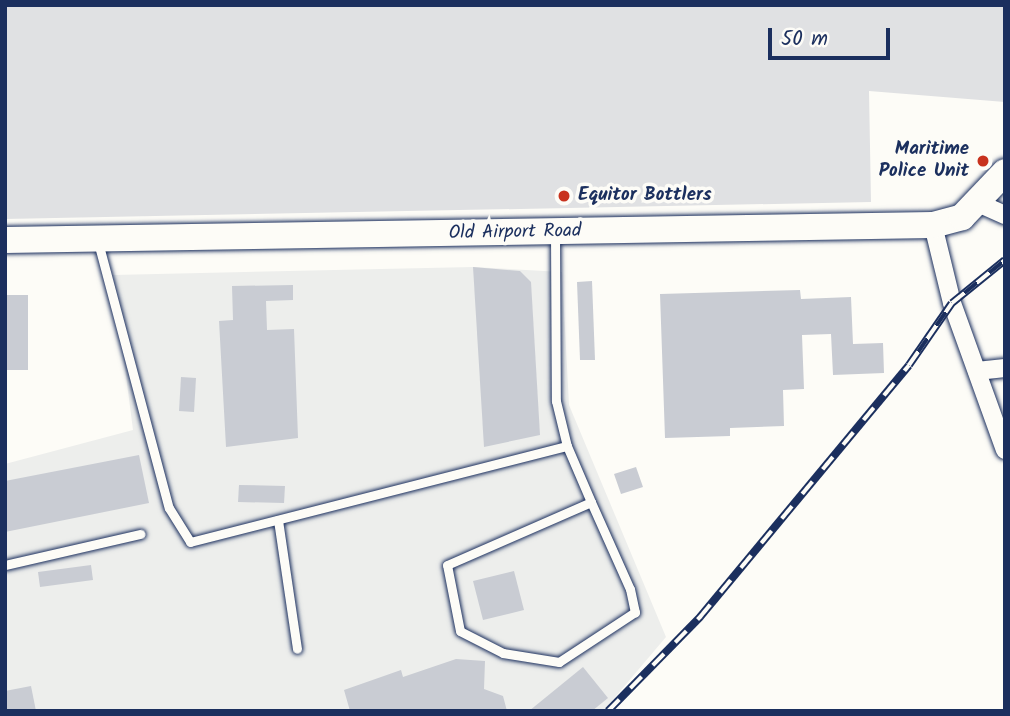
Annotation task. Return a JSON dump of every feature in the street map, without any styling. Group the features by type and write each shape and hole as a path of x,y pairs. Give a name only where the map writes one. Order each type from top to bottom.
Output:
{"main road":[{"name":"Old Airport Road","path":"5,240 97,236 555,233 933,225 962,217 1005,172"}],"street":[{"path":"978,203 1005,215"},
{"path":"933,225 976,371 1005,450"},
{"path":"976,371 1005,368"}],"lane":[{"path":"555,233 556,401 567,446 591,502 635,612 559,662 503,653 460,631 447,565 591,502"},
{"path":"97,236 169,508 190,542 567,446"},
{"path":"278,520 297,649"},
{"path":"5,565 140,534"}],"shaded area":[{"path":"5,5 1005,5 1005,102 869,91 871,202 5,219"},
{"path":"473,267 562,272 569,405 666,637 605,709 5,711 5,464 133,430 113,275"}],"building":[{"path":"473,267 520,271 531,282 540,435 484,447"},
{"path":"592,281 595,360 580,360 577,282"},
{"path":"293,285 293,300 266,301 267,330 294,329 298,438 226,447 219,321 233,320 232,286"},
{"path":"800,290 801,299 851,297 853,344 883,343 884,373 833,375 831,334 802,335 804,389 783,390 784,426 730,428 730,436 665,438 660,294"},
{"path":"5,295 28,295 28,370 5,370"},
{"path":"181,377 196,378 194,412 179,411"},
{"path":"139,455 149,503 5,532 5,481"},
{"path":"636,467 643,487 621,494 614,474"},
{"path":"239,485 285,486 284,503 238,502"},
{"path":"91,565 93,580 40,587 38,572"},
{"path":"514,571 524,610 483,620 473,581"},
{"path":"456,659 485,661 484,689 503,696 507,711 350,711 344,690 401,670 403,677"},
{"path":"583,667 608,698 592,711 529,711"},
{"path":"31,686 36,711 5,711 5,691"}],"railway":[{"path":"608,711 700,617 909,365 952,303 1005,260"}],"place":[{"name":"Maritime Police Unit","path":"983,161"},
{"name":"Equitor Bottlers","path":"564,196"}]}
